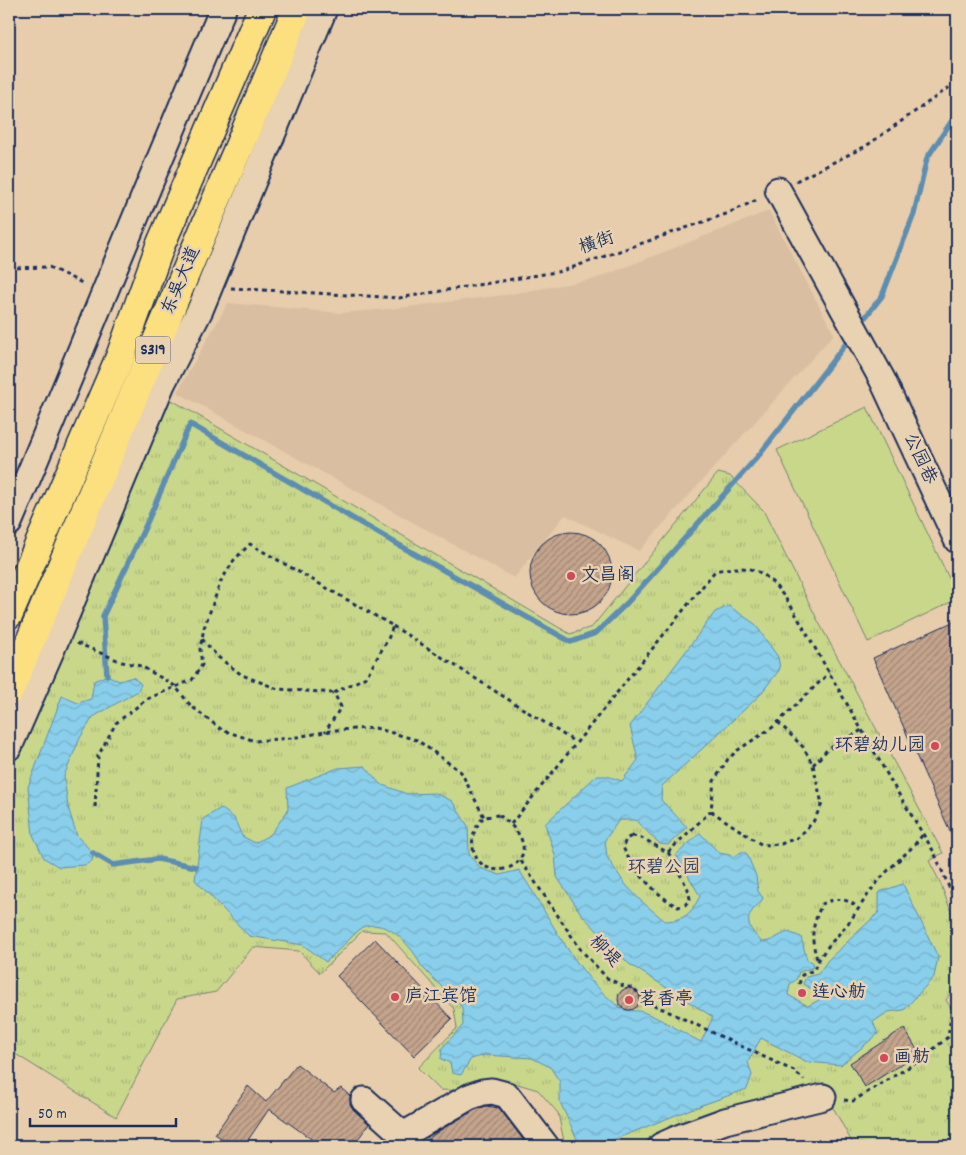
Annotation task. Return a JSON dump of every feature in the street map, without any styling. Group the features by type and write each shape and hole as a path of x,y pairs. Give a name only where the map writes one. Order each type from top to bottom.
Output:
{"main road":[{"name":"东吴大道","path":"9,614 120,357 160,246 262,9"},
{"name":"东吴大道","path":"9,691 297,9"}],"street":[{"path":"9,523 105,294 151,177 223,9"},
{"path":"9,747 58,635 162,384 200,310 324,9"},
{"name":"公园巷","path":"778,190 882,378 957,540"},
{"path":"364,1100 402,1135 469,1097 492,1091 507,1095 546,1146"},
{"path":"660,1146 725,1121 823,1097"}],"path":[{"name":"横街","path":"208,287 399,298 562,271 726,214 778,190 866,146 957,82"},
{"path":"9,268 49,266 105,294"},
{"path":"95,807 98,756 116,723 147,699 192,680 202,665 200,649 202,638 221,581 234,560 250,544 393,626 575,742"},
{"path":"511,824 715,570 732,567 754,568 775,584 791,606 934,852 957,906"},
{"path":"202,638 218,657 242,675 278,690 334,693 366,677 388,639 393,626"},
{"path":"93,650 118,661 141,666 175,686 191,706 222,730 255,741 291,738 336,730 375,728 417,740 461,772 484,817"},
{"path":"668,852 711,810 714,781 728,759 738,750 759,738 778,722 829,673"},
{"path":"325,732 341,707 334,693"},
{"path":"711,810 762,844 781,844 799,837 813,822 822,804 813,765 803,747 778,722"},
{"path":"813,765 827,750 862,730"},
{"path":"498,815 511,824 519,835 524,849 521,861 516,865 496,870 483,866 474,855 472,843 476,825 484,817 498,815"},
{"path":"799,984 802,975 814,970 818,960 849,922 878,881 897,860 914,847 923,834"},
{"path":"637,836 647,839 659,849 668,852 688,890 690,899 685,906 678,907 667,902 627,857 623,847 626,839 637,836"},
{"name":"柳堤","path":"521,861 581,950 607,978 621,985 633,988 650,1003 794,1071 823,1097"},
{"path":"818,960 814,947 813,924 822,904 835,898 850,902 858,907"},
{"path":"823,1097 853,1101 922,1059 948,1038 953,1000 957,997"}],"shaded area":[{"path":"769,211 834,334 639,551 565,515 514,578 177,392 228,303 340,313 505,295 595,279"}],"green space":[{"name":"环碧公园","path":"170,399 570,634 592,627 718,473 730,476 763,510 817,619 943,853 929,861 940,882 957,928 957,983 946,1000 957,1018 957,1146 854,1146 834,1109 805,1091 688,1124 633,1146 565,1146 558,1113 538,1090 511,1082 474,1091 440,1090 418,1068 457,1028 454,1009 386,932 362,931 320,973 299,951 253,947 216,992 177,999 116,1117 9,1050 9,773"},
{"path":"867,407 957,595 957,599 868,642 777,450"}],"water":[{"path":"729,606 755,624 778,657 780,669 759,696 662,786 661,800 687,827 668,845 660,844 635,820 619,820 605,840 607,857 625,884 641,901 665,921 683,917 691,911 700,896 676,855 700,833 719,853 735,856 743,851 747,854 756,876 758,891 763,898 750,914 750,926 762,942 769,941 788,932 801,937 807,960 813,962 812,968 799,972 796,980 790,984 788,995 808,1006 819,1000 815,991 803,984 806,977 818,974 828,960 879,912 879,892 903,884 938,957 934,977 904,1010 888,1012 873,1022 878,1034 841,1065 807,1062 761,1038 748,1062 752,1075 747,1089 598,1146 586,1146 577,1139 560,1102 560,1082 550,1067 532,1058 485,1055 471,1059 461,1075 452,1073 450,1063 441,1059 442,1048 463,1025 462,1007 424,969 398,935 378,926 362,927 326,962 303,945 249,936 195,880 203,819 221,808 234,818 242,836 255,843 271,834 288,810 287,788 338,768 365,766 380,784 407,794 435,793 452,801 468,826 469,854 480,868 500,875 519,870 564,944 590,979 605,995 621,1008 629,1011 640,1011 650,1015 701,1042 713,1017 629,964 582,915 557,877 555,855 545,824 596,776 607,776 622,781 638,760 630,726 715,612"},
{"path":"107,675 119,681 133,677 141,684 138,691 93,717 80,738 64,776 68,807 77,836 93,853 92,861 85,865 59,867 44,858 33,835 28,787 62,696 78,703 91,699 94,681"}],"building":[{"name":"文昌阁","path":"571,532 587,536 600,544 608,557 612,573 608,589 600,602 587,610 571,614 555,610 542,602 534,589 530,573 534,557 542,544 555,536"},
{"name":"环碧幼儿园","path":"957,620 957,847 873,658"},
{"name":"庐江宾馆","path":"375,939 452,1019 414,1056 337,976"},
{"name":"茗香亭","path":"629,988 637,991 640,999 637,1007 629,1010 621,1007 618,999 621,991"},
{"name":"画舫","path":"904,1028 919,1053 865,1087 850,1063"},
{"path":"297,1064 334,1093 341,1088 350,1096 350,1104 354,1110 369,1124 353,1146 321,1146 269,1109 244,1146 233,1146 215,1134 248,1086 266,1102"},
{"path":"486,1106 499,1108 522,1138 524,1146 418,1146 442,1129 475,1110"}],"waterway":[{"path":"860,324 882,296 914,214 927,158 957,113"},
{"path":"107,675 103,616 146,525 190,424 571,642 596,633 627,603 760,454 852,336"},
{"path":"93,853 113,865 158,859 196,867"}],"place":[{"name":"文昌阁","path":"571,576"},
{"name":"环碧幼儿园","path":"935,746"},
{"name":"连心舫","path":"802,993"},
{"name":"庐江宾馆","path":"395,997"},
{"name":"茗香亭","path":"629,1000"},
{"name":"画舫","path":"884,1058"}]}
